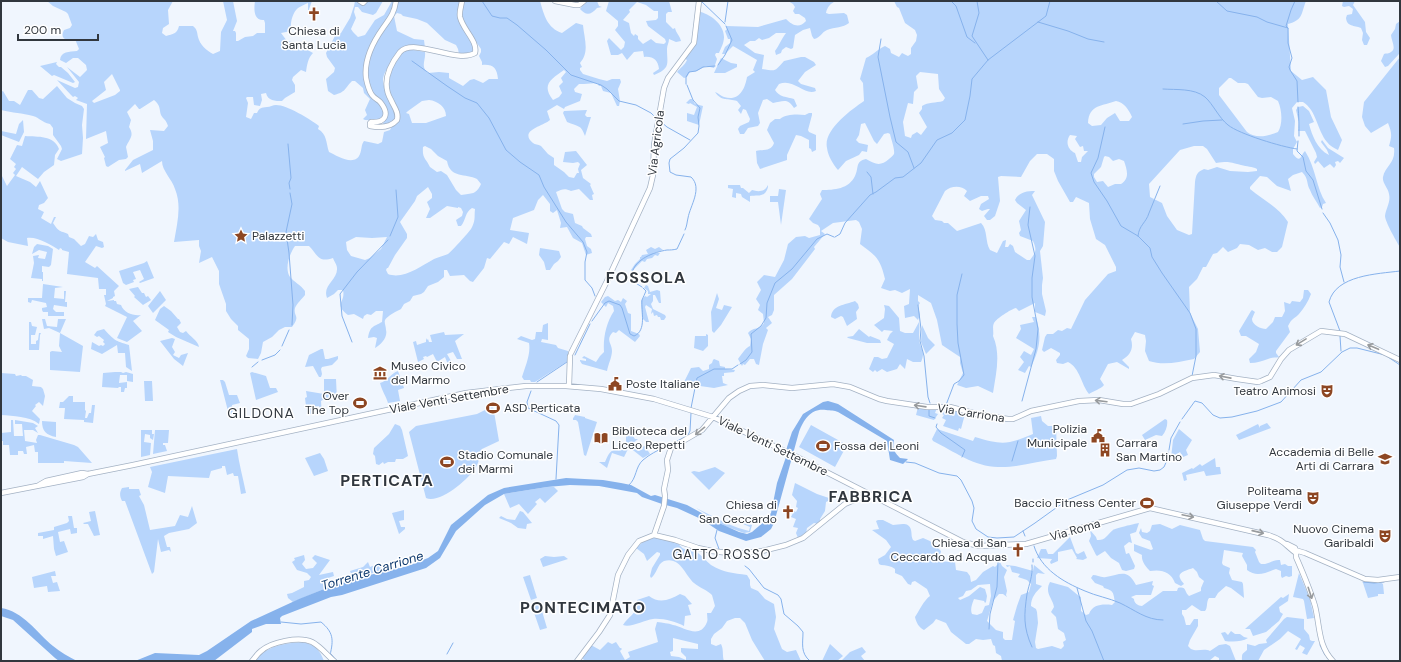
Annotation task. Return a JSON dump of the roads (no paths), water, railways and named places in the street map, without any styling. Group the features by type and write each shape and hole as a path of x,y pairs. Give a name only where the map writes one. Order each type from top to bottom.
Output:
{"main road":[{"path":"360,1 363,3 365,1"},
{"path":"396,1 394,13 372,47 366,69 366,78 371,94 381,102 386,114 379,123 370,123 370,126 378,128 391,125 397,120 397,112 389,98 386,77 397,57 404,49 424,49 467,56 475,53 476,49 473,40 460,18 462,1"},
{"path":"554,1 575,5 579,5 584,1"},
{"name":"Via Agricola","path":"569,386 570,357 650,188 653,175 654,145 664,88 668,78 694,43 698,3"},
{"name":"Via Carriona","path":"654,535 664,506 664,489 668,470 667,460 672,447 697,434 730,398 749,386 763,385 792,388 833,384 850,387 887,401 927,407 950,407 967,412 1013,419 1031,411 1079,401 1099,400 1131,404 1159,394 1192,378 1214,375 1258,382 1270,377 1285,353 1321,331 1352,336 1400,360"},
{"name":"Viale Venti Settembre","path":"1,493 82,474 88,474 448,396 484,390 526,386 569,386 631,394 695,410 793,455 967,543 979,546 998,546"},
{"path":"576,661 610,616 618,575 628,555 639,541 654,535 712,551 737,554 762,551 786,545 803,538 845,504 865,497 865,492"},
{"path":"859,498 870,499 875,497"},
{"name":"Via Roma","path":"998,546 1026,544 1150,508 1262,533 1284,542 1295,548 1298,552"},
{"path":"1334,661 1327,654 1322,642 1315,608 1296,557 1298,552 1364,579 1378,580 1400,577"},
{"path":"252,661 267,647 292,640 304,640 313,643 333,660"}],"waterway":[{"path":"482,1 492,16 507,18 517,25 546,50 571,75 601,85 619,101 636,105 651,113 656,118"},
{"path":"701,1 725,24"},
{"path":"725,22 728,1"},
{"path":"951,1 956,6 967,37 975,43"},
{"path":"977,1 979,13 972,36 988,60"},
{"path":"835,237 840,234 845,223 870,195 895,178 903,177 921,163 937,140 952,133 965,120 972,79 988,60 1046,16 1050,1"},
{"path":"1216,1 1227,11 1257,17 1267,22 1288,28 1288,43 1292,58 1289,67 1297,81 1298,102"},
{"path":"1288,28 1286,26 1295,1"},
{"path":"1038,22 1088,39 1104,42"},
{"path":"718,65 725,55 732,40 726,26"},
{"path":"881,39 878,57 896,142 908,152 914,168"},
{"path":"412,61 465,98 477,103 489,118 506,150 539,175 544,187 566,222 583,242 587,252 585,262 585,280 592,288 595,296"},
{"path":"686,84 686,77 689,72 696,71 703,67 715,66"},
{"path":"685,230 695,197 696,186 691,177 676,175 670,172 669,163 670,159 684,148 698,133 698,117 700,108 693,100 687,85"},
{"path":"1163,89 1185,90 1201,94 1208,100 1225,122 1234,129 1261,140 1297,149"},
{"path":"1298,107 1299,136"},
{"path":"1183,124 1222,120"},
{"path":"660,121 667,127 690,140"},
{"path":"1105,127 1098,158 1091,173 1094,182 1121,226 1138,236 1150,248 1152,257 1190,313 1196,329 1196,356 1192,376"},
{"path":"1298,141 1297,151 1303,157 1306,171 1313,180 1322,209"},
{"path":"288,144 291,178 289,183 290,189"},
{"path":"867,172 871,177 873,194"},
{"path":"1138,236 1160,186"},
{"path":"390,236 398,217 396,190"},
{"path":"290,193 292,204 286,232 293,305 292,325"},
{"path":"1022,401 1036,349 1038,329 1032,297 1032,278 1035,256 1028,225 1030,207"},
{"path":"1323,213 1330,223 1338,240 1341,255 1340,267 1344,282"},
{"path":"632,273 637,264 651,254 677,249 684,234"},
{"path":"740,364 746,360 752,352 751,334 761,326 766,318 767,303 775,283 792,269 817,239 827,234 834,237"},
{"path":"352,342 342,316 340,294 357,272 388,240"},
{"path":"1340,331 1329,302 1333,293 1348,281 1369,275 1400,271"},
{"path":"946,405 954,384 964,375 958,343 957,324 957,295 962,274"},
{"path":"632,276 634,282 642,287"},
{"path":"592,321 605,303 609,301 620,305 630,334 634,336 641,330 642,325 642,300 646,291 643,288"},
{"path":"918,305 921,329 920,341 924,356 928,397 930,403"},
{"path":"575,355 590,324"},
{"path":"282,346 289,330"},
{"path":"1340,336 1341,351"},
{"name":"Torrente Carrione","path":"1182,419 1195,401 1202,403 1213,415 1220,418 1232,417 1257,411 1281,402 1301,380 1321,372 1342,352 1350,348 1357,348 1385,355 1400,365"},
{"path":"262,360 275,355 280,350"},
{"path":"252,367 258,362"},
{"path":"537,382 567,362"},
{"path":"691,408 697,378 714,369 732,369 738,365"},
{"path":"531,391 527,402 528,408 556,421 559,425 556,479"},
{"path":"929,409 929,416 935,418"},
{"path":"629,485 643,460 688,435 690,431 691,413"},
{"name":"Torrente Carrione","path":"1169,450 1171,438 1180,422"},
{"path":"937,424 936,427 941,433 965,450 962,457"},
{"path":"1012,461 1018,441"},
{"name":"Torrente Carrione","path":"906,462 915,463 939,473 957,476 961,480 972,501 974,508 972,521 976,529 988,537 997,538 1014,537 1067,500 1103,485 1127,470 1139,468 1154,471 1160,470 1164,467 1168,458 1168,452"},
{"path":"717,530 715,538 719,549"},
{"name":"Torrente Carrione","path":"1023,531 1025,536"},
{"path":"1034,546 1037,554 1047,568 1061,579 1089,593 1120,603 1146,616 1157,620 1163,620"},
{"path":"989,629 990,614 997,587 998,562"},
{"path":"1032,565 1025,615 1027,633 1032,647"},
{"path":"745,566 764,588 778,595 781,599 784,614 803,632 803,651 810,661"},
{"path":"1363,582 1384,582"},
{"path":"1077,588 1086,621 1092,631 1104,661"},
{"path":"281,622 301,624 321,622 332,636 330,655"},
{"path":"447,654 453,643"},
{"path":"1320,645 1325,655"},
{"path":"331,654 337,661"},
{"path":"1327,658 1330,661"}],"place":[{"name":"Chiesa di Santa Lucia","path":"314,14"},
{"name":"Palazzetti","path":"241,236"},
{"name":"Museo Civico del Marmo","path":"380,373"},
{"name":"Poste Italiane","path":"615,384"},
{"name":"Teatro Animosi","path":"1327,391"},
{"name":"Over The Top","path":"360,403"},
{"name":"ASD Perticata","path":"493,408"},
{"name":"Polizia Municipale","path":"1098,436"},
{"name":"Biblioteca del Liceo Repetti","path":"601,438"},
{"name":"Fossa dei Leoni","path":"823,446"},
{"name":"Carrara San Martino","path":"1105,450"},
{"name":"Accademia di Belle Arti di Carrara","path":"1385,459"},
{"name":"Stadio Comunale dei Marmi","path":"447,462"},
{"name":"Politeama Giuseppe Verdi","path":"1313,498"},
{"name":"Baccio Fitness Center","path":"1147,503"},
{"name":"Chiesa di San Ceccardo","path":"788,512"},
{"name":"Nuovo Cinema Garibaldi","path":"1385,536"},
{"name":"Chiesa di San Ceccardo ad Acquas","path":"1018,550"}],"district":[{"name":"FOSSOLA","path":"646,277"},
{"name":"GILDONA","path":"261,413"},
{"name":"PERTICATA","path":"387,480"},
{"name":"FABBRICA","path":"871,496"},
{"name":"GATTO ROSSO","path":"722,554"},
{"name":"PONTECIMATO","path":"583,607"}]}
